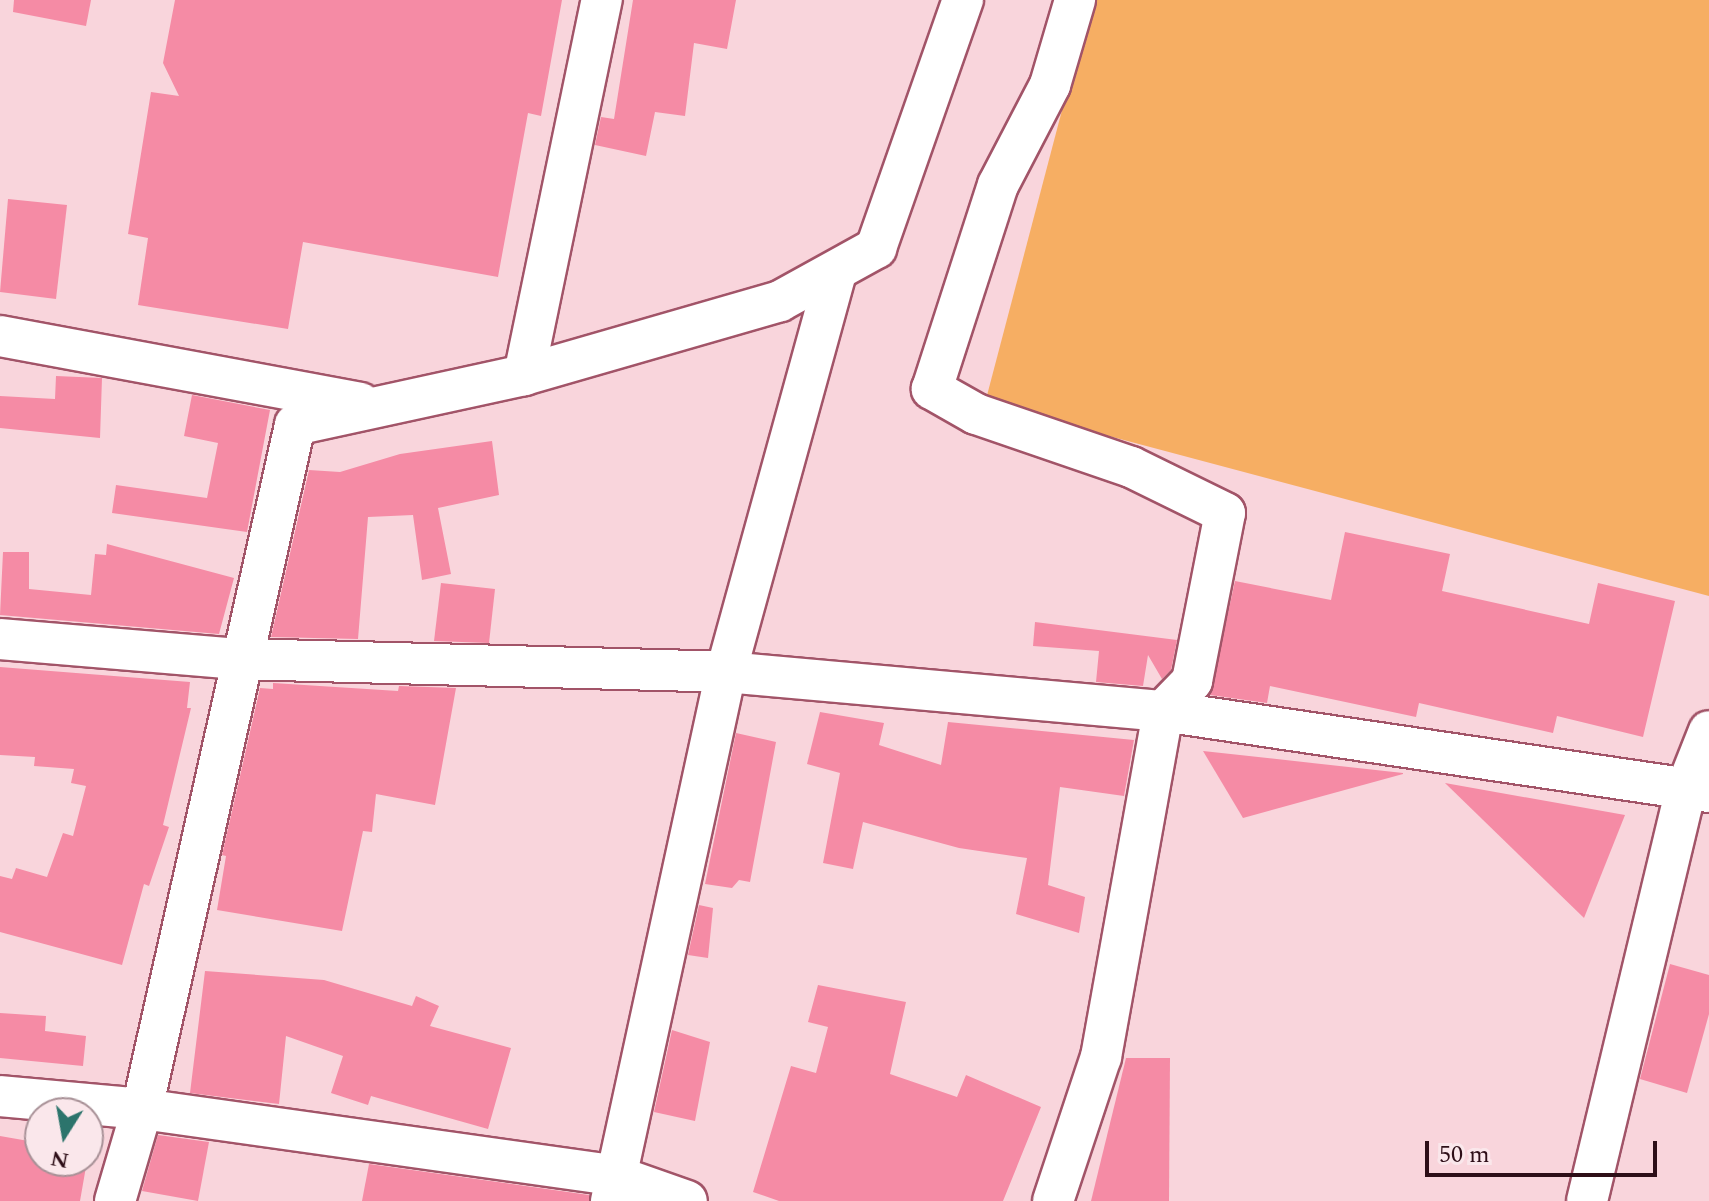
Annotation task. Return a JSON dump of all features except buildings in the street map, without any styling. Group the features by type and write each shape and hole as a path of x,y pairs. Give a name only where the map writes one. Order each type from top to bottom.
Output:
{"street":[{"path":"524,375 602,0"},
{"path":"115,1201 142,1109 239,659 295,425 524,375 780,301 876,248 963,0"},
{"path":"1053,1201 1101,1057 1163,711 1192,681 1225,513 1131,467 976,414 932,389 998,185 1050,85 1075,0"},
{"path":"613,1188 726,672 836,272"},
{"path":"0,336 372,406"},
{"path":"0,639 239,659 726,672 1163,711 1698,790"},
{"path":"1587,1201 1698,790 1709,731"},
{"path":"0,1096 142,1109 687,1201"}],"shaded area":[{"path":"1091,0 1709,0 1709,596 985,403"}]}
